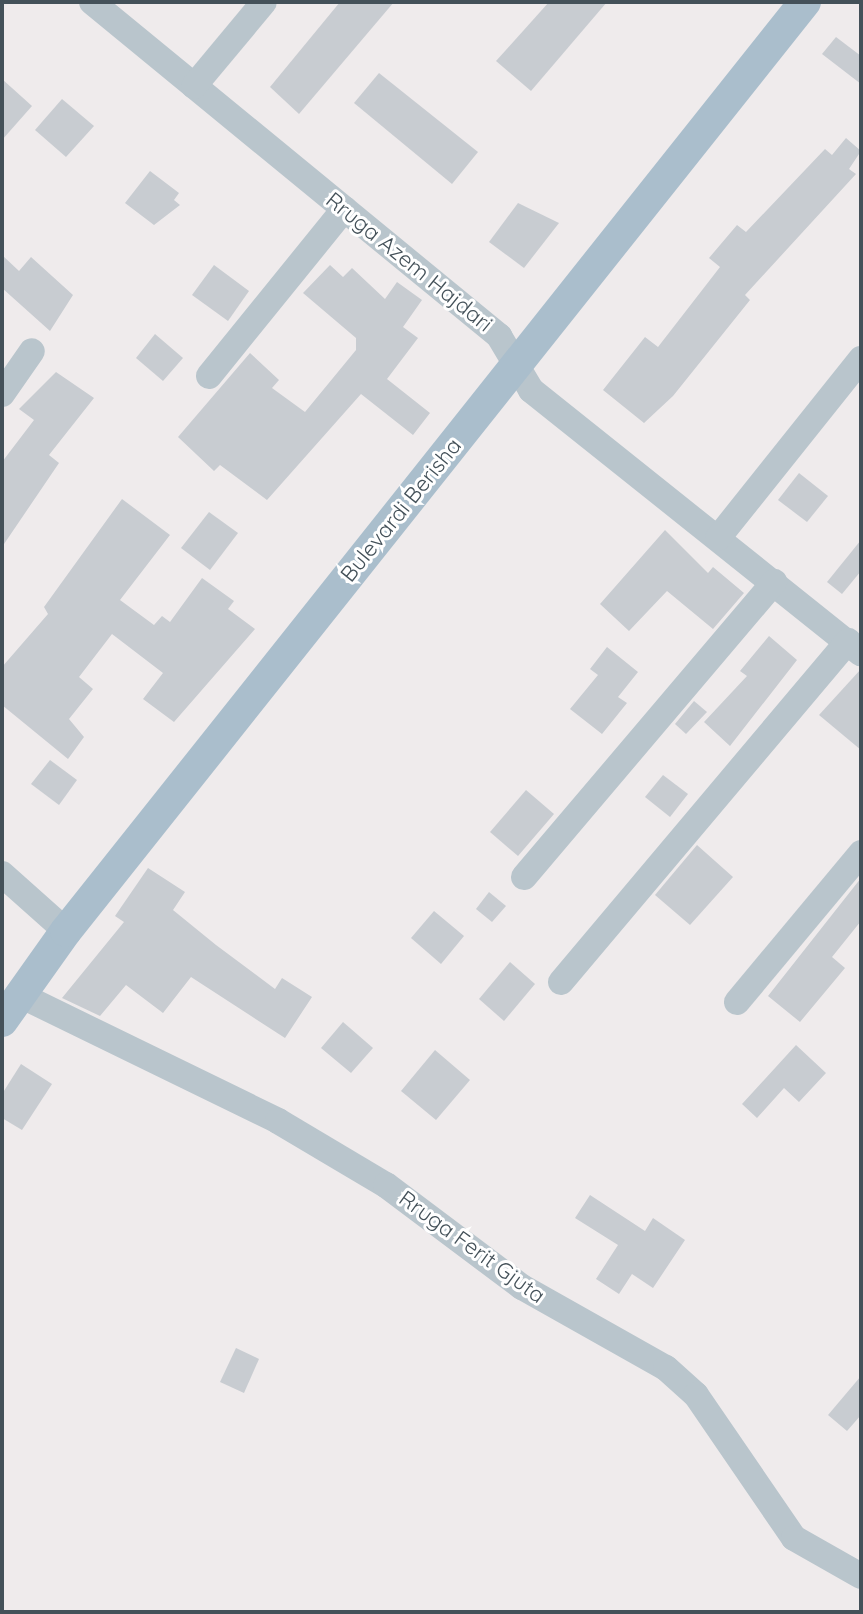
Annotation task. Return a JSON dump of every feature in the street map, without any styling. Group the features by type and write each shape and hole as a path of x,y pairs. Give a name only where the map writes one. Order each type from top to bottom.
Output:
{"main road":[{"name":"Bulevardi Berisha","path":"7,1006 805,2"}],"street":[{"name":"Rruga Azem Hajdari","path":"92,2 499,336 531,390 857,649"},
{"path":"194,86 264,2"},
{"path":"209,376 344,209"},
{"path":"2,394 32,351"},
{"path":"718,538 861,359"},
{"path":"524,877 774,582"},
{"path":"561,982 857,649"},
{"path":"737,1002 861,853"},
{"path":"2,874 66,931"},
{"name":"Rruga Ferit Gjuta","path":"7,1006 278,1121 386,1185 522,1287 666,1368 696,1395 794,1538 861,1576"}],"building":[{"path":"340,2 394,2 299,114 270,87"},
{"path":"549,2 607,2 531,91 496,61"},
{"path":"836,37 861,56 861,84 822,54"},
{"path":"379,73 478,152 452,184 354,103"},
{"path":"2,79 32,106 2,140"},
{"path":"62,99 94,126 66,157 35,130"},
{"path":"846,138 861,151 849,169 856,174 745,295 750,300 673,396 644,423 603,390 645,337 658,347 720,267 709,258 737,225 746,232 825,149 832,155"},
{"path":"150,171 179,193 174,200 180,205 154,225 125,203"},
{"path":"518,203 559,223 524,268 489,242"},
{"path":"2,255 19,271 31,257 73,295 50,331 2,288"},
{"path":"214,265 249,291 228,321 192,295"},
{"path":"330,265 343,277 352,268 385,299 397,282 422,300 403,327 418,338 387,379 430,413 413,435 361,394 267,500 220,465 214,471 178,437 250,353 279,380 272,388 305,412 356,350 356,338 303,293"},
{"path":"155,334 183,358 163,381 136,358"},
{"path":"56,372 94,398 49,455 59,463 2,547 2,462 34,420 19,409"},
{"path":"799,473 828,496 807,522 778,500"},
{"path":"122,499 170,535 120,600 154,625 162,616 170,622 202,578 234,601 228,609 255,629 174,722 143,699 163,673 112,634 79,677 93,689 69,719 84,737 68,759 2,705 2,667 48,614 44,607"},
{"path":"209,512 238,533 210,570 181,548"},
{"path":"665,530 708,573 713,567 744,593 713,629 667,591 629,631 600,604"},
{"path":"861,540 861,571 842,594 827,582"},
{"path":"769,636 797,660 730,746 704,722 747,676 740,671"},
{"path":"607,647 638,672 618,697 627,703 602,734 570,709 598,675 590,669"},
{"path":"861,669 861,750 819,715"},
{"path":"694,701 707,712 686,734 675,724"},
{"path":"50,760 77,780 59,805 31,784"},
{"path":"663,775 688,794 670,817 645,797"},
{"path":"526,790 554,814 518,856 490,832"},
{"path":"697,845 733,877 690,925 655,895"},
{"path":"148,868 185,892 173,910 216,945 275,989 282,978 312,997 285,1038 191,977 163,1013 126,985 100,1016 62,998 124,922 115,916"},
{"path":"861,878 861,921 832,957 845,968 800,1022 768,996"},
{"path":"489,892 506,906 492,922 476,909"},
{"path":"434,911 464,936 441,964 411,938"},
{"path":"510,962 535,984 504,1021 479,999"},
{"path":"343,1022 373,1048 351,1073 321,1048"},
{"path":"796,1045 826,1073 799,1102 784,1088 757,1118 742,1104"},
{"path":"435,1050 470,1080 436,1120 401,1091"},
{"path":"21,1064 52,1084 22,1130 2,1118 2,1094"},
{"path":"590,1195 645,1231 653,1218 685,1240 653,1288 632,1274 619,1294 596,1279 618,1245 575,1218"},
{"path":"236,1348 259,1359 244,1393 220,1382"},
{"path":"861,1376 861,1415 847,1431 828,1415"}]}
